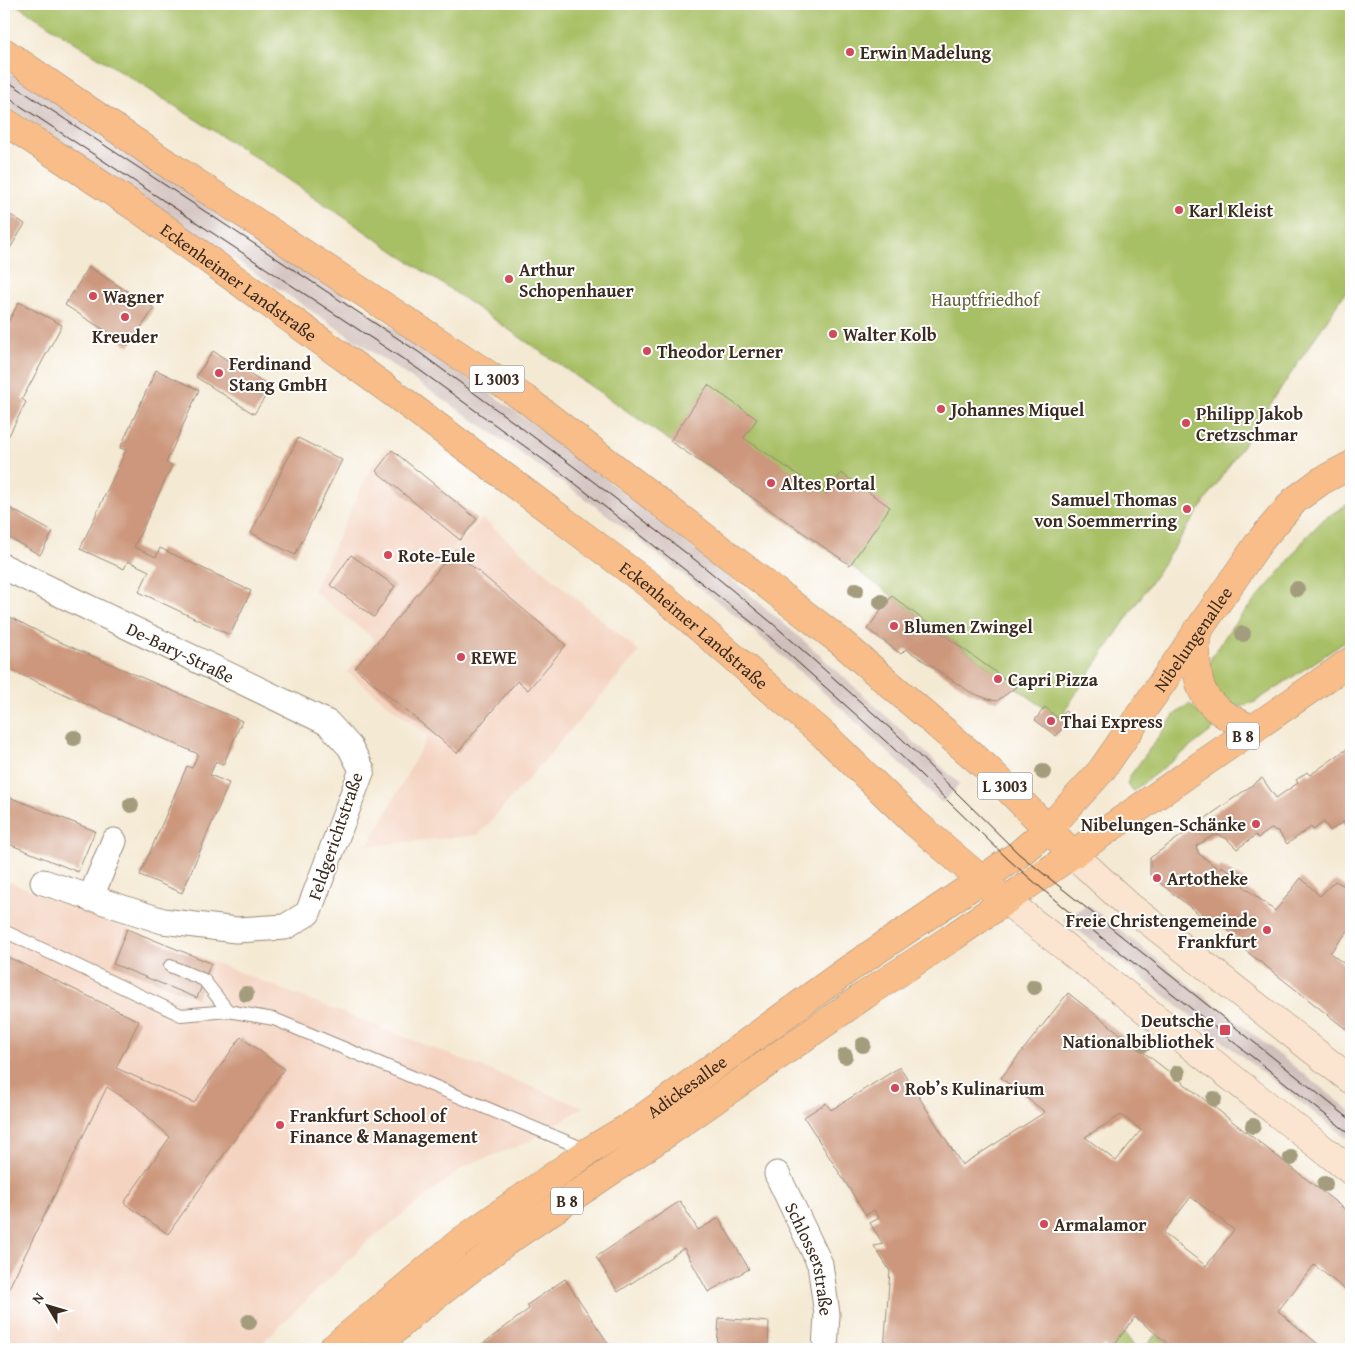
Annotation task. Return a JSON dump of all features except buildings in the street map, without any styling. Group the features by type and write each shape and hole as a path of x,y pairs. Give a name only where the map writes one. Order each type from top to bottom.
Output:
{"main road":[{"name":"L 3003","path":"4,52 163,161 527,400 841,642 987,768 1073,854"},
{"name":"Eckenheimer Landstraße","path":"4,120 137,208 393,393 648,584 824,735 914,822 981,880 1351,1171"},
{"name":"Nibelungenallee","path":"1048,828 1101,771 1260,541 1294,500 1321,481 1351,465"},
{"path":"1196,632 1196,667 1199,684 1206,698 1226,717 1253,729"},
{"name":"B 8","path":"1073,854 1351,661"},
{"name":"Adickesallee","path":"332,1349 461,1240 589,1151 634,1124 846,971 1019,854 1048,828"},
{"name":"Adickesallee","path":"374,1349 412,1314 506,1242 1073,854"},
{"path":"1073,854 1128,905 1351,1080"}],"street":[{"name":"De-Bary-Straße","path":"4,567 328,723 350,746"},
{"name":"Feldgerichtstraße","path":"43,882 90,899 163,921 236,930 285,926 308,913 362,770 350,746"},
{"path":"90,899 114,841"},
{"name":"Schlosserstraße","path":"776,1174 820,1264 826,1314 825,1349"}],"lane":[{"path":"4,931 181,1015 228,1011 274,1019 589,1151"},
{"path":"170,966 204,980 228,1011"}],"shaded area":[{"path":"4,69 68,109 491,394 573,453 708,559 811,647 960,784 942,803 841,708 742,621 601,510 472,419 4,104"},
{"path":"386,448 392,450 477,519 419,590 482,518 639,652 479,835 368,846 428,736 347,672 375,640 313,591 370,469"},
{"name":"Frankfurt School of Finance & Management","path":"4,880 583,1107 529,1142 465,1166 366,1243 256,1349 4,1349"},
{"path":"1088,905 1351,1111 1351,1142 1108,951 1063,919"}],"green space":[{"name":"Hauptfriedhof","path":"15,4 1351,4 1351,284 1059,719 850,565 447,287 264,163"},
{"path":"1351,502 1351,638 1255,702 1240,707 1228,704 1218,696 1209,672 1211,658 1233,625 1285,566 1306,537 1324,519"},
{"path":"1190,704 1215,728 1133,791 1127,785 1130,776 1175,714"},
{"path":"1124,1332 1136,1349 1111,1349"},
{"path":"1155,1335 1165,1341 1170,1349 1144,1349"}],"tram line":[{"path":"4,79 420,353 573,466 703,566 772,623 901,738 1019,854 1351,1120"},
{"path":"4,95 418,369 563,474 764,632 892,747 1009,860 1063,907 1351,1135"}],"place":[{"name":"Erwin Madelung","path":"850,52"},
{"name":"Karl Kleist","path":"1179,210"},
{"name":"Arthur Schopenhauer","path":"509,279"},
{"name":"Wagner","path":"93,296"},
{"name":"Kreuder","path":"125,317"},
{"name":"Walter Kolb","path":"833,334"},
{"name":"Theodor Lerner","path":"647,351"},
{"name":"Ferdinand Stang GmbH","path":"219,373"},
{"name":"Johannes Miquel","path":"941,409"},
{"name":"Philipp Jakob Cretzschmar","path":"1186,423"},
{"name":"Altes Portal","path":"771,483"},
{"name":"Samuel Thomas von Soemmerring","path":"1187,509"},
{"name":"Rote-Eule","path":"388,555"},
{"name":"Blumen Zwingel","path":"894,626"},
{"name":"REWE","path":"461,657"},
{"name":"Capri Pizza","path":"998,679"},
{"name":"Thai Express","path":"1051,721"},
{"name":"Nibelungen-Schänke","path":"1256,824"},
{"name":"Artotheke","path":"1157,878"},
{"name":"Freie Christengemeinde Frankfurt","path":"1267,930"},
{"name":"Deutsche Nationalbibliothek","path":"1225,1030"},
{"name":"Rob’s Kulinarium","path":"895,1088"},
{"name":"Frankfurt School of Finance & Management","path":"280,1125"},
{"name":"Armalamor","path":"1044,1224"}]}
